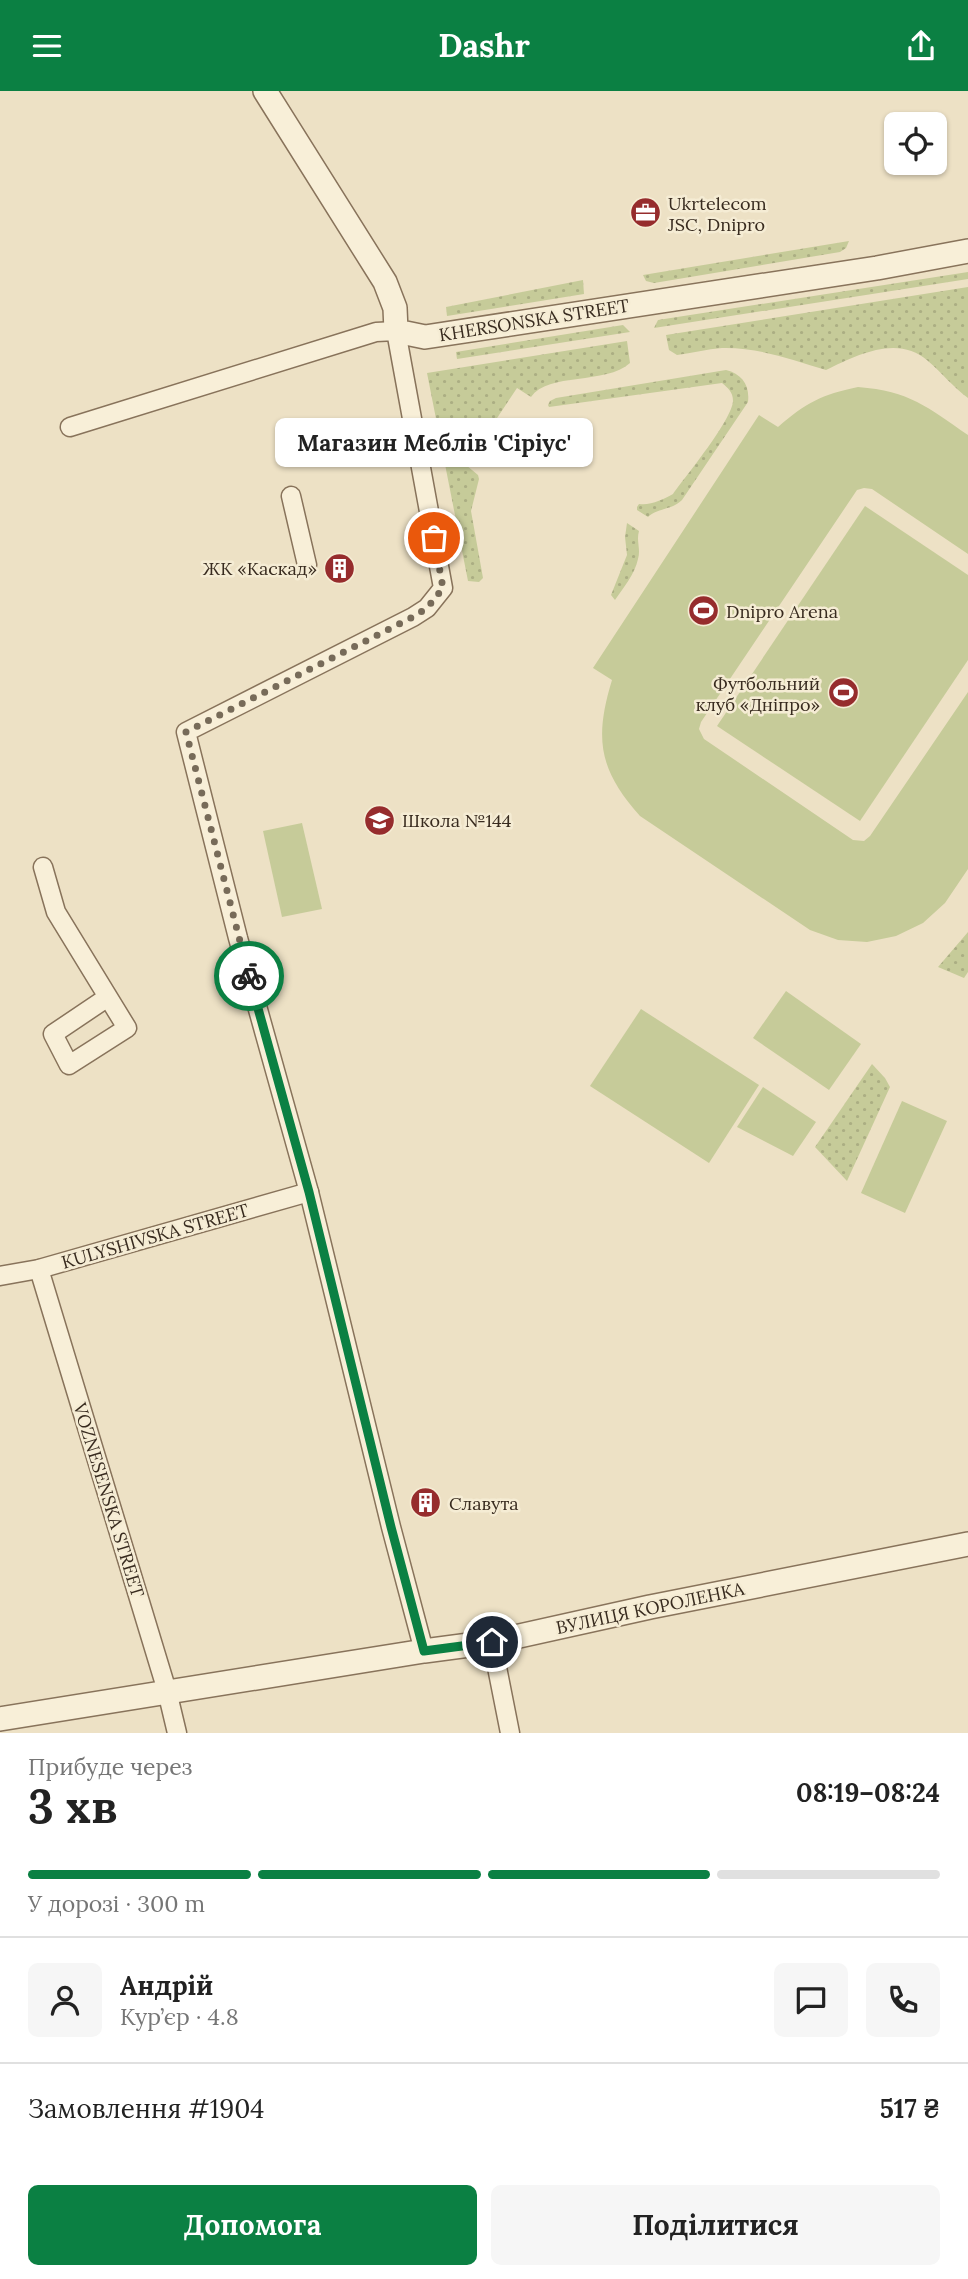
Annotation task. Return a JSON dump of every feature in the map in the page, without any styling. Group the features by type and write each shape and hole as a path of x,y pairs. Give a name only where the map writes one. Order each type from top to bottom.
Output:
{"street":[{"path":"265,91 385,282 395,308 396,331 443,588 427,608 413,617 186,732 238,938 309,1192 424,1651"},
{"name":"KHERSONSKA STREET","path":"70,427 376,332 396,331 425,337 877,268 968,251"},
{"path":"291,496 307,565"},
{"path":"43,867 56,912 108,997"},
{"name":"KULYSHIVSKA STREET","path":"0,1276 39,1269 309,1192"},
{"name":"VOZNESENSKA STREET","path":"39,1269 167,1691 177,1733"},
{"name":"ВУЛИЦЯ КОРОЛЕНКА","path":"0,1719 492,1642 650,1607 968,1544"},
{"path":"492,1642 510,1733"}],"green space":[{"path":"849,241 846,248 840,252 654,283 646,281 643,275"},
{"path":"968,272 968,279 654,328 658,320"},
{"path":"583,280 584,294 447,316 446,307"},
{"path":"968,287 968,398 928,361 904,349 891,348 864,353 826,370 775,355 735,348 677,355 669,350 666,335"},
{"path":"623,325 630,332 457,359 456,352"},
{"path":"627,341 630,363 620,370 550,384 531,397 517,388 466,465 479,479 471,511 483,578 479,582 468,581 427,373"},
{"path":"726,370 744,381 748,390 748,402 682,500 648,517 637,510 637,507 639,504 652,503 673,494 717,434 731,410 733,401 728,389 722,383 549,407 548,405 556,398"},
{"name":"Dnipro Arena","path":"858,387 891,392 917,402 968,435 968,554 872,489 857,490 701,722 699,729 704,739 853,840 864,841 968,692 968,869 945,903 923,923 896,936 867,942 838,940 810,930 640,816 616,784 608,768 602,737 606,701 612,680 593,668 759,415 778,427 815,401"},
{"name":"Футбольний клуб «Дніпро»","path":"865,506 968,575 968,660 860,821 717,726"},
{"path":"627,523 639,531 639,555 632,575 615,600 611,595 627,555"},
{"path":"302,823 322,909 282,917 263,831"},
{"path":"968,932 968,972 964,978 938,967"},
{"path":"786,991 861,1044 829,1090 753,1038"},
{"path":"641,1009 759,1085 709,1163 590,1086"},
{"path":"872,1064 890,1087 847,1181 815,1147"},
{"path":"763,1087 816,1122 793,1156 737,1127"},
{"path":"902,1101 947,1121 905,1213 861,1193"}],"way so far":[{"path":"249,976 186,732 427,608 443,588 434,538"}],"place":[{"name":"Ukrtelecom JSC, Dnipro","path":"645,213"},
{"name":"Магазин Меблів 'Сіріус'","path":"434,538"},
{"name":"ЖК «Каскад»","path":"340,568"},
{"name":"Dnipro Arena","path":"703,611"},
{"name":"Футбольний клуб «Дніпро»","path":"843,693"},
{"name":"Школа №144","path":"379,820"},
{"name":"Славута","path":"426,1503"}],"route":[{"path":"249,976 309,1192 424,1651 492,1642"}]}
